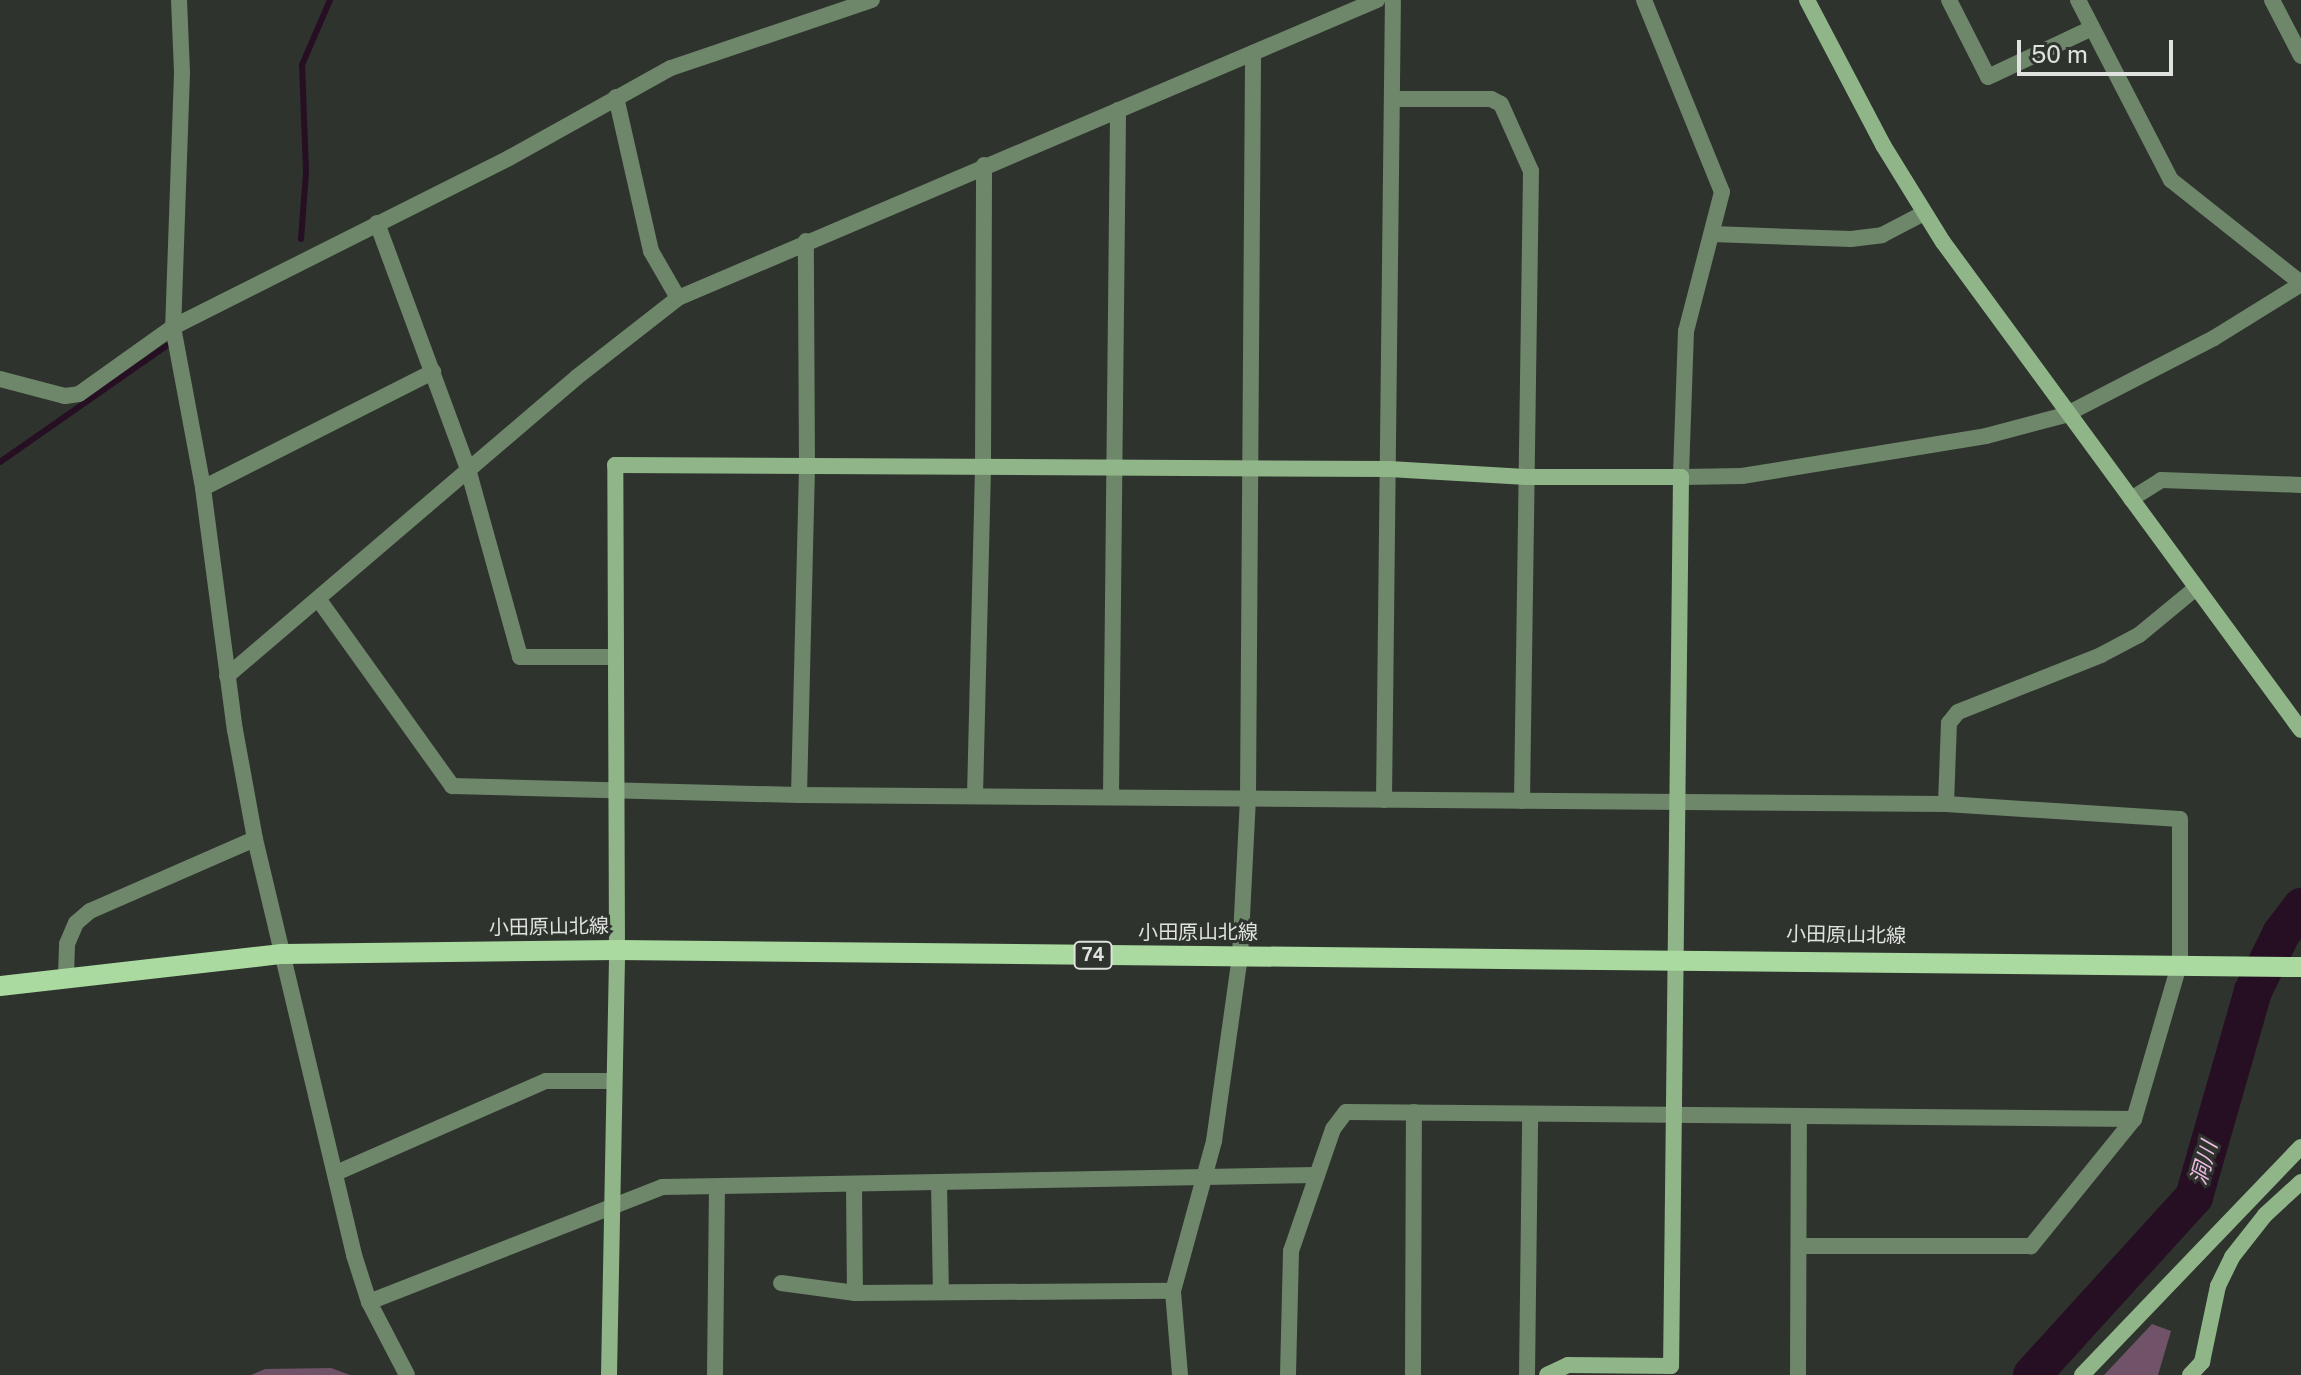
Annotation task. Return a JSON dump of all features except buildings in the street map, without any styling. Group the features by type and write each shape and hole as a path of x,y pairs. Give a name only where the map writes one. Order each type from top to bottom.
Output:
{"main road":[{"name":"小田原山北線","path":"0,986 66,975 282,954 617,950 2184,962 2301,967"}],"street":[{"path":"179,0 182,73 173,327 203,488 227,676 255,839 369,1302 407,1375"},
{"path":"0,379 65,396 79,394 173,327 616,97 685,63 872,0"},
{"path":"227,676 468,469 678,298 1377,0"},
{"path":"1384,800 1393,0"},
{"path":"1547,1375 1568,1365 1671,1371 1674,958 1686,331 1722,192 1644,0"},
{"path":"1807,0 1924,213 2065,415 2131,499 2301,730"},
{"path":"1949,0 1988,77 2092,28"},
{"path":"609,1375 611,1081 617,950 615,465 1117,471 1389,469 1528,477 1742,476 1986,436 2065,415 2214,338 2301,284 2171,180 2078,0"},
{"path":"2272,0 2301,56"},
{"path":"1180,1375 1173,1291 1200,1179 1214,1141 1240,956 1248,797 1253,468 1253,53"},
{"path":"616,97 651,251 678,298"},
{"path":"1392,99 1491,99 1501,104 1531,171 1522,801"},
{"path":"1111,795 1117,471 1118,110"},
{"path":"975,796 983,469 984,165"},
{"path":"1712,234 1851,239 1882,235 1924,213"},
{"path":"377,223 468,469 520,657 615,657"},
{"path":"799,795 807,469 806,241"},
{"path":"203,488 433,372"},
{"path":"2131,499 2161,480 2301,485"},
{"path":"1946,804 1949,723 1958,712 2101,655 2139,635 2196,588"},
{"path":"319,600 452,786 616,793 1946,804 2180,819 2184,962 2134,1119 2031,1246 1799,1246"},
{"path":"66,975 67,944 76,923 90,911 255,839"},
{"path":"336,1173 546,1081 611,1081"},
{"path":"1288,1375 1291,1251 1333,1129 1346,1112 2134,1119"},
{"path":"1413,1375 1414,1112"},
{"path":"1527,1375 1530,1114"},
{"path":"1798,1375 1799,1116"},
{"path":"2082,1375 2301,1147"},
{"path":"369,1302 662,1187 1317,1175"},
{"path":"939,1182 941,1292"},
{"path":"2190,1375 2205,1368 2218,1286 2232,1257 2301,1182"},
{"path":"854,1185 855,1293"},
{"path":"715,1375 717,1187"},
{"path":"781,1283 855,1293 1173,1291"}],"shaded area":[{"path":"2152,1324 2171,1331 2158,1375 2104,1375"},
{"path":"331,1368 350,1375 251,1375 265,1369"}],"waterway":[{"path":"301,239 306,172 302,65 330,0"},
{"path":"0,462 166,346"},
{"name":"洞川","path":"2032,1375 2194,1197 2253,991 2281,934 2301,907"}]}
